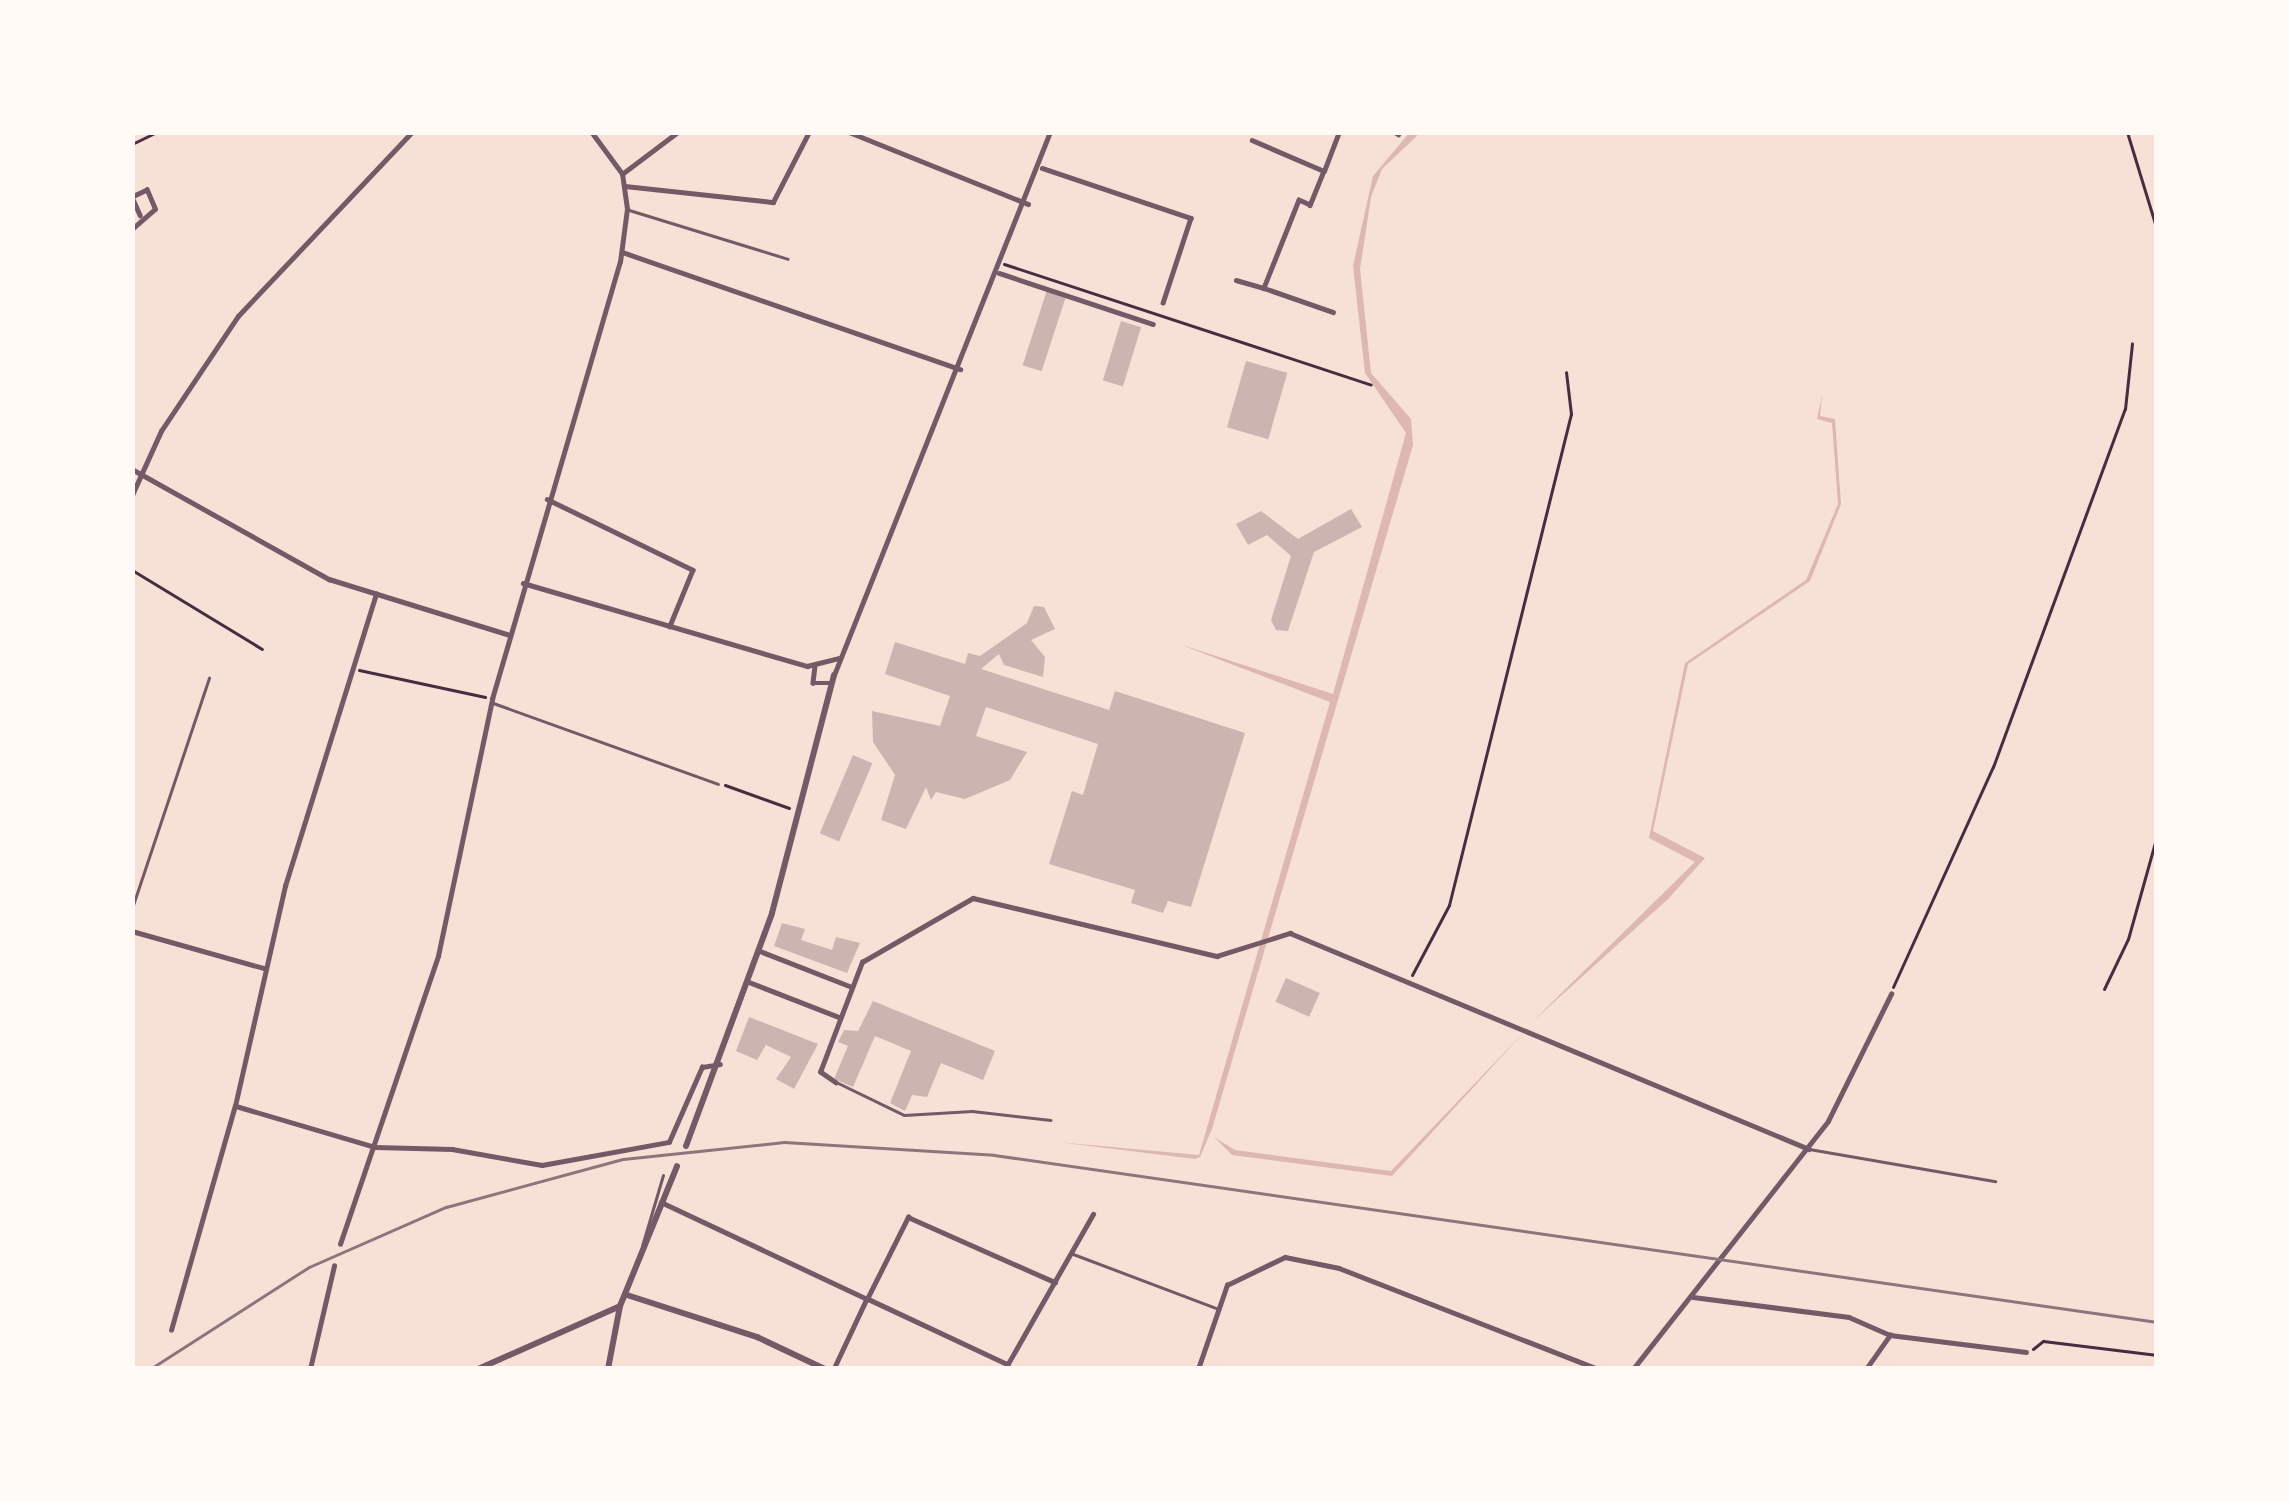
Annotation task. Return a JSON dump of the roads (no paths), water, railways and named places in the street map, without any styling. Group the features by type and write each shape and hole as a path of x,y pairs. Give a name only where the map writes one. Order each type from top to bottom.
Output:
{"street":[{"path":"132,495 136,470 238,316 412,132"},
{"path":"340,1244 438,956 492,701 546,498 622,252 627,209 622,174 591,132"},
{"path":"622,174 678,132"},
{"path":"625,186 773,202 809,132"},
{"path":"849,132 1028,203"},
{"path":"686,1146 760,951 838,658 1028,203 1050,132"},
{"path":"1264,288 1299,200 1310,205 1339,132"},
{"path":"1252,140 1324,171"},
{"path":"1039,167 1191,218 1163,303"},
{"path":"132,229 140,215"},
{"path":"622,252 960,369"},
{"path":"999,273 1153,324"},
{"path":"1237,280 1333,312"},
{"path":"136,470 329,578 510,635"},
{"path":"546,498 693,570 670,626"},
{"path":"524,583 800,664 815,666 838,658"},
{"path":"170,1330 235,1106 264,968 376,594"},
{"path":"800,664 825,699"},
{"path":"826,664 832,678"},
{"path":"811,676 815,666"},
{"path":"818,686 832,678"},
{"path":"836,1082 820,1072 862,962 974,898 1217,956 1274,934 1290,933 1809,1149"},
{"path":"132,931 264,968"},
{"path":"760,951 852,987"},
{"path":"749,982 840,1017"},
{"path":"1633,1369 1809,1149 1891,994"},
{"path":"235,1106 375,1147 452,1149 542,1165 664,1144 676,1136 702,1067 720,1064"},
{"path":"608,1369 620,1306 677,1166"},
{"path":"661,1202 1006,1367 1094,1214"},
{"path":"834,1369 908,1217 1055,1282"},
{"path":"1198,1369 1232,1278 1258,1264 1299,1257 1598,1369"},
{"path":"310,1369 334,1266"},
{"path":"627,1295 758,1337 825,1369"},
{"path":"1693,1297 1849,1317 1890,1335 2026,1352"},
{"path":"478,1369 620,1306"},
{"path":"1866,1369 1890,1335"}],"lane":[{"path":"627,209 788,259"},
{"path":"132,908 209,678"},
{"path":"492,701 718,784"},
{"path":"836,1082 904,1114 972,1111 1050,1120"},
{"path":"1809,1149 1995,1181"},
{"path":"642,1246 639,1234 663,1175"},
{"path":"1072,1253 1217,1309"}],"railway":[{"path":"150,1369 309,1267 446,1207 623,1159 784,1142 994,1155 2157,1322"}]}
